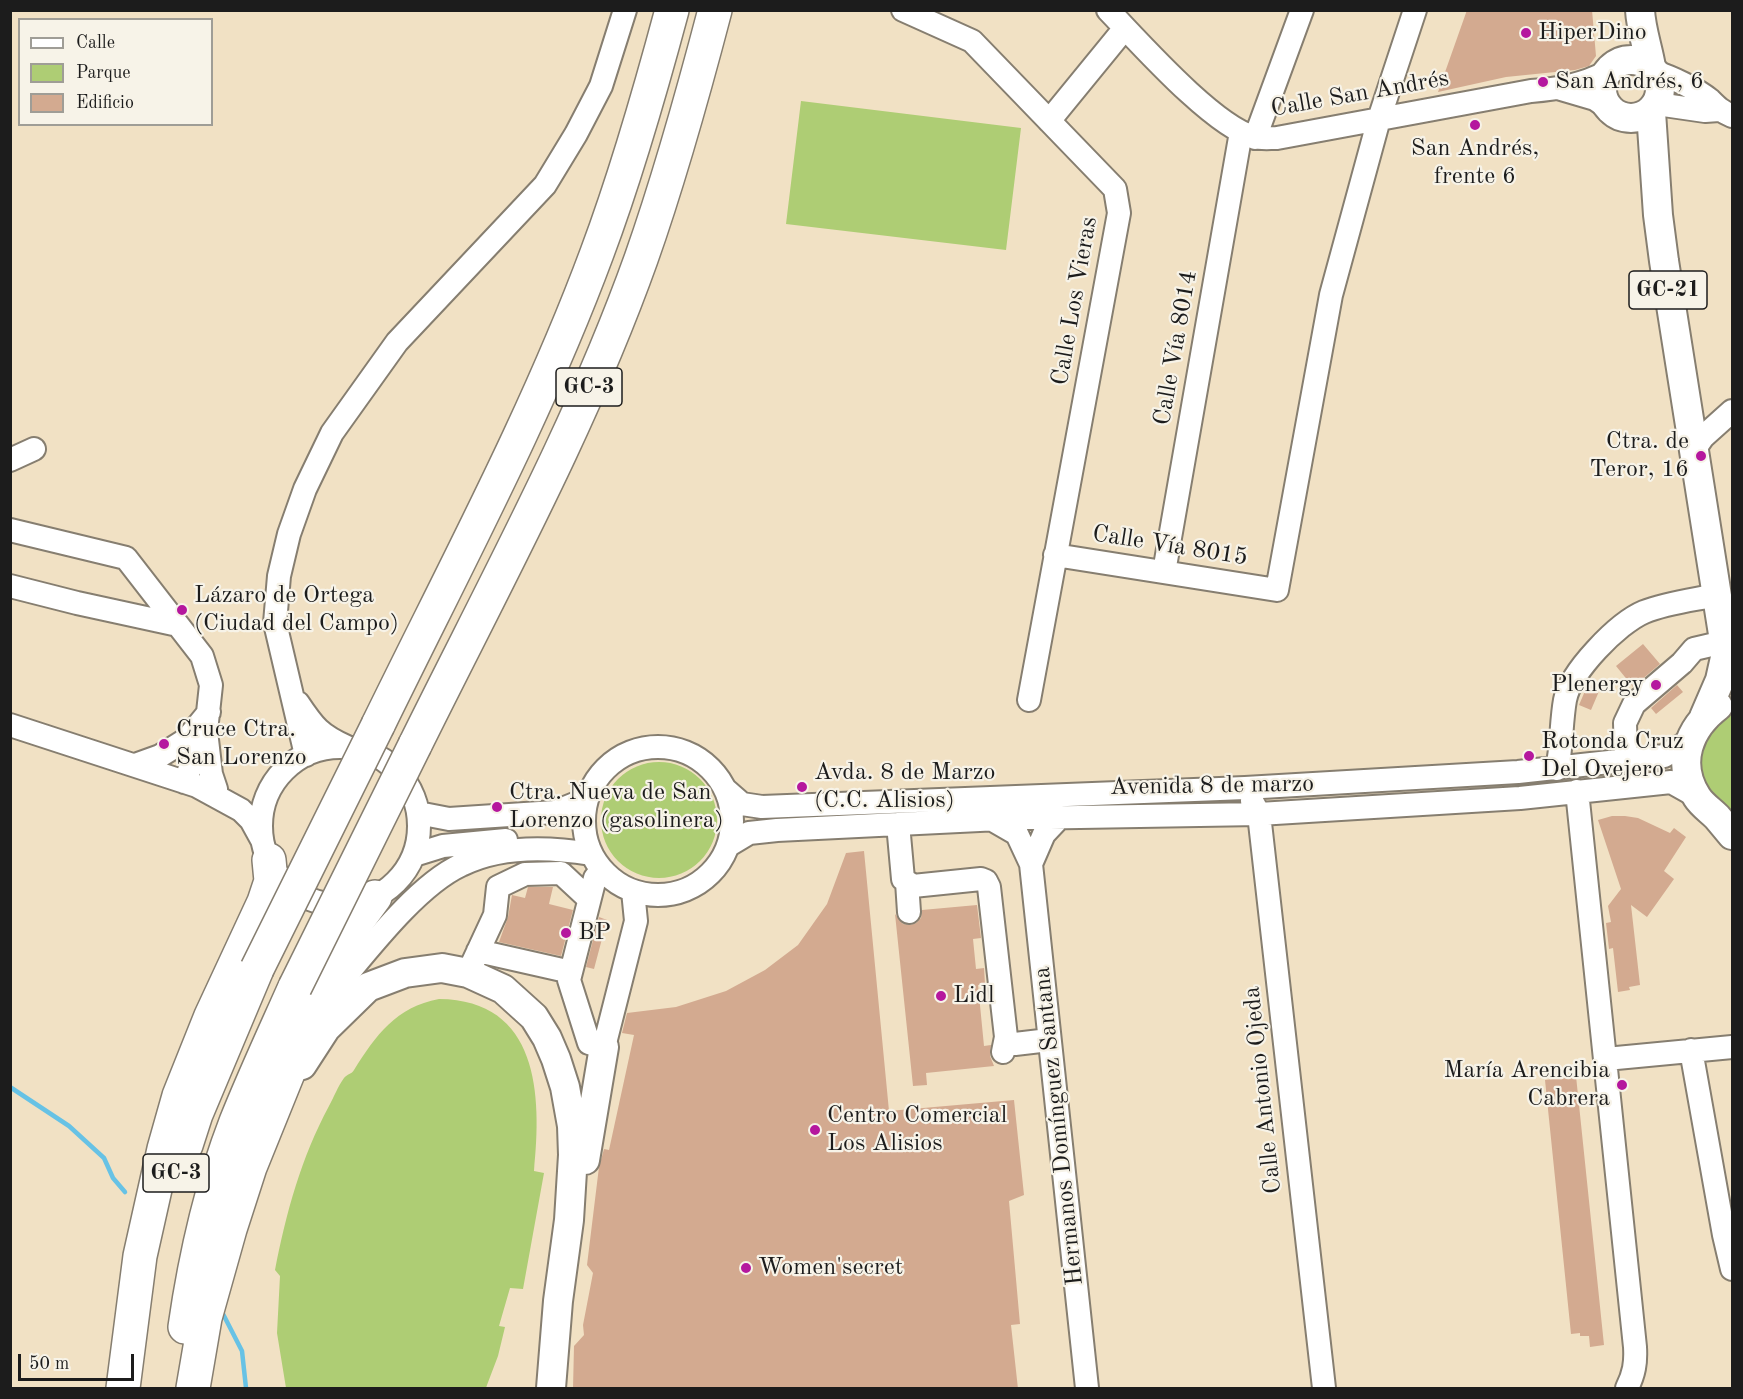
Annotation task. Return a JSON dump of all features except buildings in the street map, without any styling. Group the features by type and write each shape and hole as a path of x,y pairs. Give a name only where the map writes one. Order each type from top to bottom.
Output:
{"highway":[{"name":"GC-3","path":"134,1389 151,1269 173,1184 196,1114 257,969 492,492 553,361 597,253 638,134 672,10"},
{"name":"GC-3","path":"177,1389 191,1280 213,1194 236,1123 295,987 591,384 640,260 680,141 715,10"},
{"path":"123,1389 140,1256 164,1149 179,1096 211,1016 264,902 271,881 266,850"},
{"path":"193,1389 206,1318 230,1229 250,1167 301,1041 353,927 375,897"}],"main road":[{"path":"1641,20 1634,68 1602,87 1604,102 1616,113 1642,117 1654,108"},
{"name":"GC-21","path":"1634,68 1661,88 1654,108 1654,164 1664,261 1728,653 1720,680 1704,717"},
{"name":"GC-21","path":"1616,113 1640,136 1654,164"},
{"path":"1727,825 1696,796 1688,779 1686,760 1689,741 1704,717 1719,705 1732,700"},
{"path":"250,1167 274,1127 300,1067 327,1028 368,987 405,973 473,962 518,1000 534,1017 547,1038 565,1087 572,1126 573,1155 569,1220 558,1302 551,1389"},
{"path":"569,1220 580,1187 604,1047"}],"street":[{"path":"306,755 275,623 279,576 289,534 305,489 332,434 397,342 545,184 576,134 601,86 626,10"},
{"name":"Calle Los Vieras","path":"903,10 933,17 972,41 1115,189 1119,213 1029,700"},
{"name":"Calle San Andrés","path":"1107,10 1203,105 1248,135 1277,138 1531,92 1561,89 1634,68"},
{"name":"Calle Vía 8014","path":"1164,572 1248,135 1302,10"},
{"path":"1379,119 1415,10"},
{"path":"1048,121 1125,28"},
{"path":"1634,68 1669,77 1709,99 1726,113"},
{"name":"Calle San Andrés","path":"1561,89 1595,99 1616,113"},
{"path":"1654,108 1726,113"},
{"name":"Calle Vía 8015","path":"1055,555 1277,590 1331,295 1379,119"},
{"path":"1688,415 1724,418"},
{"path":"1694,450 1703,437 1724,418"},
{"path":"10,460 34,448"},
{"path":"10,530 126,558 202,656 212,685 199,786"},
{"path":"10,586 178,624"},
{"path":"1557,769 1565,698 1584,663 1610,636 1643,612 1717,595"},
{"path":"1626,760 1625,723 1634,704 1683,663 1694,649 1728,653"},
{"path":"199,786 242,810 251,820 283,880 302,896 326,904 351,905 375,897 392,887 414,855 419,835 418,813 410,789 394,768 373,753 347,747 326,737 310,721 293,696"},
{"path":"135,765 159,756 187,739 207,722"},
{"path":"199,786 211,774 207,722"},
{"path":"10,724 199,786 241,794 260,794 274,783 288,766 306,755 326,748 347,747"},
{"name":"Avenida 8 de marzo","path":"726,790 742,804 762,807 1245,788 1557,769 1664,756 1689,741"},
{"path":"414,855 443,846 535,838 563,840 593,857 615,882 633,891 658,896 681,892 702,882 718,865 729,844 732,826 731,808 726,790 712,769 691,753 666,746 640,748 617,758 598,776 586,799 584,823 593,857 595,878 569,980 589,1043 604,1047 636,921 633,891"},
{"name":"Avenida 8 de marzo","path":"729,844 749,833 777,830 1020,818 1259,814 1520,798 1671,782 1696,796"},
{"path":"266,850 261,821 274,783"},
{"name":"Calle Antonio Ojeda","path":"1245,788 1259,814 1324,1389"},
{"path":"1577,791 1636,1365 1627,1389"},
{"path":"418,813 449,819 555,812 586,799"},
{"name":"Hermanos Domínguez Santana","path":"1031,864 1044,834 1060,817"},
{"name":"Hermanos Domínguez Santana","path":"991,819 1017,834 1031,864 1087,1389"},
{"path":"898,824 903,879 912,886 981,879 986,881 989,887 1004,1047 1049,1040"},
{"path":"300,1067 320,1019 340,983 382,932 427,888 460,865 496,853 542,849 593,857"},
{"path":"542,849 525,873 498,887 495,915 473,962 571,972"},
{"path":"525,873 561,873 589,899"},
{"path":"907,882 909,912"},
{"path":"636,921 658,896"},
{"path":"1606,1059 1732,1047"},
{"path":"1691,1050 1732,1269"}],"green space":[{"path":"801,101 1021,128 1006,250 786,224"},
{"path":"1732,715 1732,810 1718,802 1708,791 1702,777 1700,762 1702,748 1708,734 1718,723"},
{"path":"659,762 681,767 700,779 712,798 717,820 712,842 700,861 681,873 659,878 637,873 618,861 606,842 601,820 606,798 618,779 637,767"},
{"path":"439,999 472,1004 497,1016 515,1034 527,1057 534,1083 537,1112 534,1171 544,1173 523,1289 510,1288 499,1326 505,1327 498,1356 486,1388 286,1388 277,1333 280,1276 275,1270 284,1228 310,1146 342,1081 353,1071 379,1034 399,1016 411,1009"}],"waterway":[{"path":"10,1087 69,1126 104,1158 113,1178 125,1192"},
{"path":"222,1312 242,1351 246,1388"}],"place":[{"name":"HiperDino","path":"1526,33"},
{"name":"San Andrés, 6","path":"1543,82"},
{"name":"San Andrés, frente 6","path":"1475,125"},
{"name":"Ctra. de Teror, 16","path":"1701,456"},
{"name":"Lázaro de Ortega (Ciudad del Campo)","path":"182,610"},
{"name":"Plenergy","path":"1656,685"},
{"name":"Cruce Ctra. San Lorenzo","path":"164,744"},
{"name":"Rotonda Cruz Del Ovejero","path":"1529,756"},
{"name":"Avda. 8 de Marzo (C.C. Alisios)","path":"802,787"},
{"name":"Ctra. Nueva de San Lorenzo (gasolinera)","path":"497,807"},
{"name":"BP","path":"566,933"},
{"name":"Lidl","path":"941,996"},
{"name":"María Arencibia Cabrera","path":"1622,1085"},
{"name":"Centro Comercial Los Alisios","path":"815,1130"},
{"name":"Women'secret","path":"746,1268"}]}
